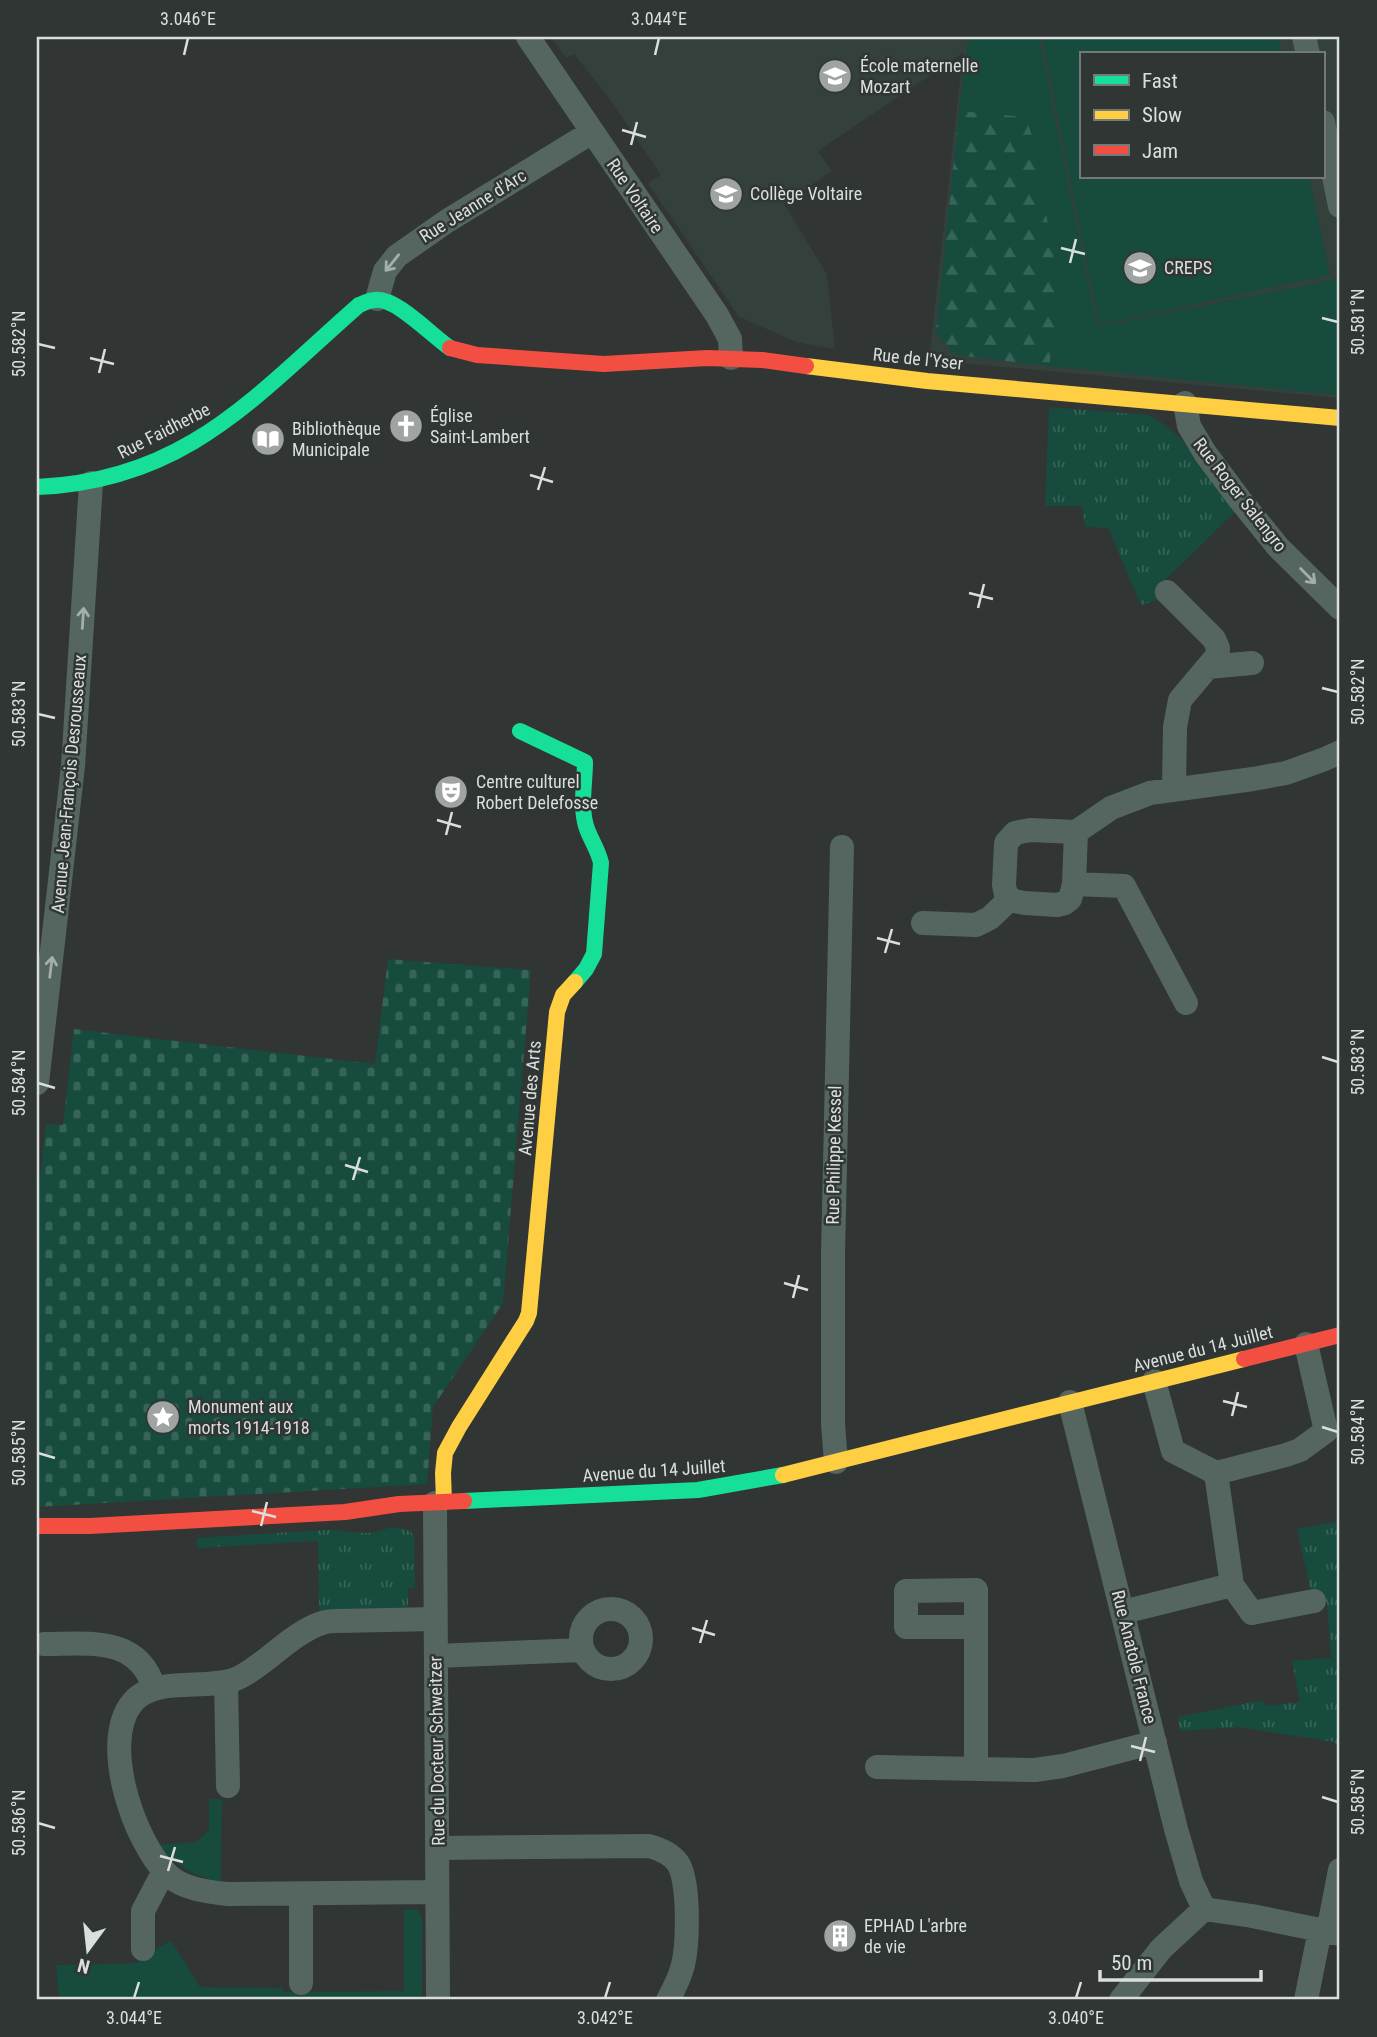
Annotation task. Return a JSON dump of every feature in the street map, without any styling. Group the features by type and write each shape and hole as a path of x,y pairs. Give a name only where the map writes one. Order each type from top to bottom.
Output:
{"street":[{"name":"Rue Voltaire","path":"528,37 716,315 730,339 731,358"},
{"path":"1324,127 1340,206"},
{"name":"Rue Jeanne d'Arc","path":"377,299 385,271 397,256 447,221 592,132"},
{"name":"Rue de l'Yser","path":"377,299 402,309 425,331 451,348 491,357 604,364 731,358 762,360 927,381 1340,418"},
{"name":"Rue Faidherbe","path":"37,487 91,483 142,467 195,441 260,395 359,305 377,299"},
{"name":"Rue Roger Salengro","path":"1185,403 1189,426 1205,453 1240,500 1279,547 1340,608"},
{"name":"Avenue Jean-François Desrousseaux","path":"37,1076 73,766 91,483"},
{"path":"1167,592 1214,639 1218,648 1217,656 1180,700 1175,727 1174,789"},
{"path":"1208,667 1252,663"},
{"name":"Avenue des Arts","path":"440,1502 445,1453 529,1313 557,1012 563,995 586,969 594,954 601,863 600,850 584,822 585,762 520,731"},
{"path":"1076,832 1074,884 1065,903 1019,903 1006,895 1006,843 1021,830 1076,832 1128,800 1150,793 1286,773 1340,752"},
{"name":"Rue Philippe Kessel","path":"836,1462 833,1424 833,1255 842,847"},
{"path":"1074,884 1124,887 1186,1003"},
{"path":"923,923 976,925 990,918 1010,899"},
{"name":"Avenue du 14 Juillet","path":"37,1526 90,1526 332,1513 440,1502 698,1490 749,1482 836,1462 1340,1335"},
{"path":"1154,1381 1173,1451 1216,1474 1300,1450 1333,1430 1306,1343"},
{"name":"Rue Anatole France","path":"1070,1402 1185,1860 1204,1909"},
{"path":"1216,1474 1232,1585 1252,1613 1314,1601"},
{"name":"Rue du Docteur Schweitzer","path":"438,2000 435,1619 440,1502"},
{"path":"1123,1612 1232,1585"},
{"path":"435,1619 322,1623 296,1637 248,1673 226,1682 154,1688 142,1693 127,1711 123,1721 120,1756 126,1798 141,1836 164,1871 181,1883 208,1892 228,1894 437,1892"},
{"path":"976,1627 976,1769"},
{"path":"44,1644 101,1644 120,1649 146,1669 154,1688"},
{"path":"436,1656 582,1650"},
{"path":"226,1682 228,1786"},
{"path":"877,1767 1022,1770 1050,1768 1155,1742"},
{"path":"438,1848 649,1846 661,1849 670,1855 682,1870 685,1881 686,1945 682,1967 668,2000"},
{"path":"1306,2000 1330,1932 1340,1870"},
{"path":"143,1949 143,1911 164,1871"},
{"path":"301,1894 301,1983"},
{"path":"1121,2000 1161,1949 1204,1909 1330,1932"}],"shaded area":[{"name":"CREPS","path":"551,37 1340,37 1340,398 929,360 963,53 818,151 832,171 784,204 827,274 835,349 796,342 739,317 649,185 649,182 661,175 611,101 574,54 566,58"}],"green space":[{"path":"969,37 1039,37 1097,327 1340,278 1340,395 1049,366 1060,294 1034,143 1026,117 959,111"},
{"path":"1042,37 1278,37 1282,52 1080,52 1080,178 1309,178 1330,275 1099,325"},
{"path":"959,111 1026,117 1034,143 1060,294 1049,366 955,355 936,332"},
{"path":"1049,407 1149,415 1186,445 1236,511 1165,580 1161,599 1141,605 1108,528 1085,527 1082,506 1045,506"},
{"path":"388,959 531,970 503,1303 433,1407 427,1484 37,1507 37,1205 46,1124 63,1125 74,1029 375,1064"},
{"path":"1340,1521 1340,1747 1334,1742 1238,1727 1180,1731 1178,1717 1262,1700 1266,1706 1300,1702 1292,1661 1331,1658 1327,1602 1310,1588 1297,1529"},
{"path":"388,1528 405,1529 414,1535 415,1588 408,1588 408,1607 319,1610 318,1541 197,1548 197,1538 329,1530 374,1533"},
{"path":"209,1799 222,1799 221,1882 187,1870 159,1845 196,1842 209,1830"},
{"path":"417,1909 422,1917 422,2000 59,2000 56,1965 137,1963 171,1940 200,1987 283,1988 283,1992 404,1991 404,1910"}],"traffic: fast":[{"path":"37,487 89,481 136,469 177,451 215,428 251,401 359,305 369,301 384,301 393,305 414,318 450,348"},
{"path":"520,731 585,762 584,818 601,863 594,954 575,982"},
{"path":"464,1501 698,1490 783,1475"}],"traffic: slow":[{"path":"806,366 927,381 1340,418"},
{"path":"444,1502 445,1453 529,1313 557,1012 563,995 575,982"},
{"path":"783,1475 1244,1359"}],"traffic: jam":[{"path":"450,348 477,355 604,364 707,358 762,360 806,366"},
{"path":"1244,1359 1340,1335"},
{"path":"37,1526 90,1526 345,1512 399,1504 464,1501"}],"place":[{"name":"École maternelle Mozart","path":"835,76"},
{"name":"Collège Voltaire","path":"726,194"},
{"name":"CREPS","path":"1140,268"},
{"name":"Église Saint-Lambert","path":"406,426"},
{"name":"Bibliothèque Municipale","path":"268,439"},
{"name":"Centre culturel Robert Delefosse","path":"451,792"},
{"name":"Monument aux morts 1914-1918","path":"163,1417"},
{"name":"EPHAD L'arbre de vie","path":"840,1936"}]}
